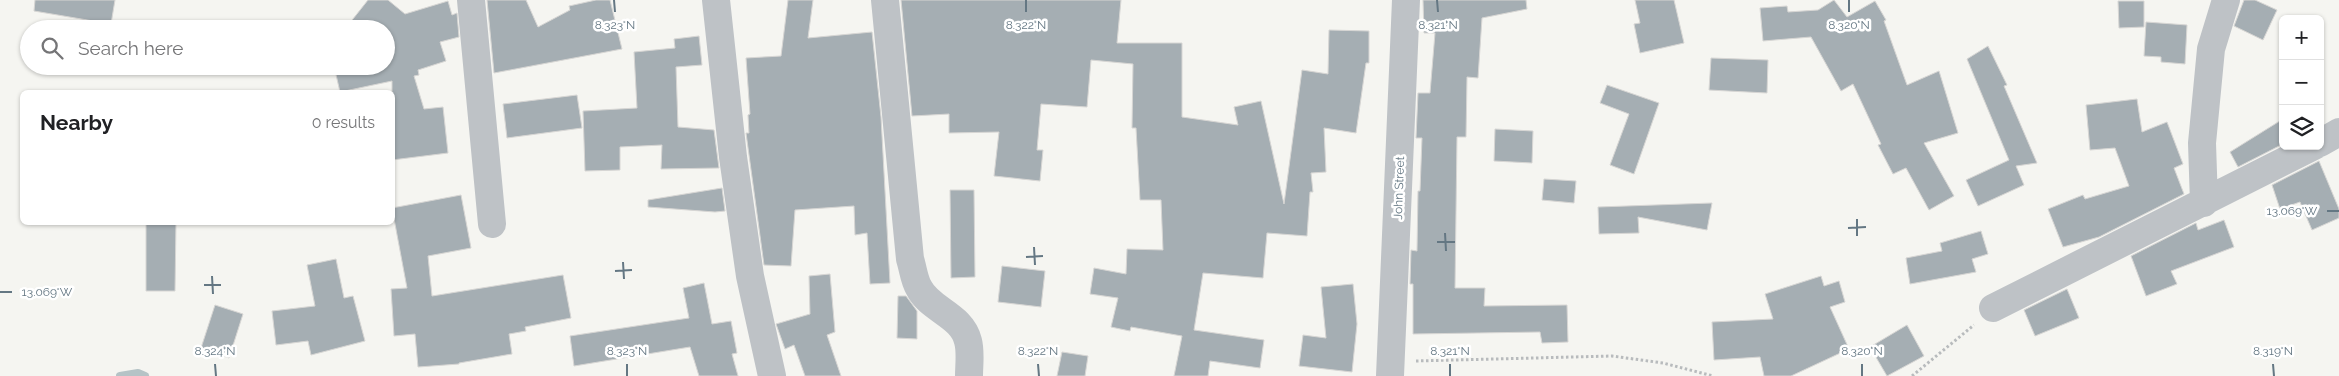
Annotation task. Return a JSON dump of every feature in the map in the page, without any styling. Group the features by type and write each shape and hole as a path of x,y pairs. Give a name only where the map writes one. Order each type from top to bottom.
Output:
{"street":[{"path":"471,0 492,224"},
{"path":"716,0 733,157 748,266 772,376"},
{"path":"885,0 910,258 919,288 928,300 948,313 959,325 968,340 969,376"},
{"name":"John Street","path":"1390,369 1406,0"},
{"path":"2204,204 2202,143 2211,49 2226,0"},
{"path":"2324,141 2339,132"},
{"path":"1993,308 2204,204 2306,150"}],"path":[{"path":"1912,376 1923,369 1993,308"},
{"path":"1390,369 1612,356 1663,362 1713,376"}],"building":[{"path":"35,0 115,0 112,20 87,20 34,11"},
{"path":"368,0 388,0 405,14 448,1 452,15 457,13 459,37 440,42 446,61 418,70 419,75 414,76 424,109 443,107 448,153 395,160 395,90 392,90 392,81 349,90 340,90 336,75 395,75 395,20 352,20"},
{"path":"487,0 526,0 538,27 570,10 569,6 596,0 610,0 622,49 494,73"},
{"path":"788,0 813,0 808,38 872,32 881,117 890,283 870,284 867,233 855,235 854,206 795,210 791,266 764,265 746,133 749,133 748,115 750,114 746,58 781,56"},
{"path":"901,0 1121,0 1117,43 1182,43 1182,117 1238,125 1234,107 1261,101 1284,204 1302,70 1328,74 1329,30 1369,31 1369,63 1366,63 1356,133 1324,128 1326,172 1311,173 1313,192 1310,192 1307,236 1267,233 1263,278 1203,273 1194,330 1264,340 1260,368 1210,361 1208,376 1174,376 1182,336 1131,327 1130,331 1111,327 1118,298 1090,294 1094,268 1126,274 1127,249 1163,250 1161,200 1140,200 1136,128 1132,128 1133,64 1091,60 1087,107 1041,104 1037,150 1043,150 1040,181 994,176 999,132 949,133 949,114 912,116"},
{"path":"1423,0 1526,0 1527,9 1482,18 1478,78 1467,77 1466,137 1457,137 1455,288 1485,288 1484,306 1567,305 1568,342 1542,343 1540,332 1413,334 1413,284 1410,284 1411,250 1417,251 1418,191 1420,191 1422,138 1416,138 1418,93 1430,93 1435,33 1424,33"},
{"path":"1635,0 1674,0 1684,43 1640,53 1634,24 1640,23"},
{"path":"1834,0 1847,17 1875,1 1886,20 1884,21 1907,85 1939,71 1958,133 1924,143 1954,196 1929,210 1906,168 1893,174 1878,145 1881,144 1853,84 1841,91 1811,37 1763,41 1760,8 1787,6 1788,12 1818,10"},
{"path":"2244,0 2255,0 2277,10 2263,40 2234,26"},
{"path":"2118,1 2144,1 2144,27 2119,28"},
{"path":"2146,22 2187,25 2185,64 2161,62 2161,57 2144,56"},
{"path":"699,36 702,65 676,67 678,127 714,130 719,168 661,169 662,145 620,147 620,170 585,171 583,111 637,108 634,52 675,48 674,39"},
{"path":"1988,46 2007,85 2004,86 2037,163 2016,166 2024,185 1978,206 1966,180 2009,160 1967,59"},
{"path":"1711,58 1768,60 1767,93 1709,90"},
{"path":"1607,85 1659,103 1634,174 1610,165 1629,114 1600,103"},
{"path":"577,95 582,128 507,138 503,104"},
{"path":"2137,99 2142,132 2167,122 2183,164 2174,168 2184,194 2099,237 2063,247 2048,209 2083,195 2085,199 2129,186 2115,148 2090,150 2086,105"},
{"path":"2279,121 2279,146 2238,167 2230,152"},
{"path":"1495,129 1533,131 1532,163 1494,161"},
{"path":"2319,161 2339,209 2339,218 2312,230 2300,202 2280,209 2272,185"},
{"path":"1544,179 1576,181 1574,203 1542,200"},
{"path":"722,188 725,211 715,212 648,207 648,200"},
{"path":"950,190 974,190 975,277 951,278"},
{"path":"461,195 471,248 428,256 432,296 563,275 571,318 525,327 526,331 509,334 512,354 459,364 418,367 415,334 394,336 391,289 407,288 395,224 395,207"},
{"path":"1712,203 1707,230 1638,217 1639,233 1599,234 1598,207"},
{"path":"2224,220 2234,247 2171,271 2177,284 2146,296 2131,256 2196,223 2198,230"},
{"path":"146,225 176,225 175,291 146,291"},
{"path":"1981,231 1988,254 1972,259 1976,272 1910,284 1906,258 1942,251 1940,243"},
{"path":"336,259 344,298 353,296 365,341 311,355 308,341 276,345 272,311 315,306 307,265"},
{"path":"1002,266 1045,271 1041,307 998,302"},
{"path":"830,274 835,332 827,335 841,376 805,376 794,345 785,349 776,324 810,314 809,276"},
{"path":"1821,276 1824,286 1839,281 1845,302 1830,307 1849,349 1791,376 1764,376 1760,357 1714,360 1712,322 1773,319 1765,294"},
{"path":"704,283 712,324 731,321 737,353 732,354 738,376 699,376 690,347 574,366 570,336 689,318 683,288"},
{"path":"1353,284 1357,324 1352,372 1299,366 1303,335 1326,338 1321,287"},
{"path":"2067,289 2079,318 2035,336 2024,310"},
{"path":"898,296 906,296 917,311 917,339 897,338"},
{"path":"215,305 243,314 229,358 201,348"},
{"path":"1907,325 1924,356 1887,376 1870,347"},
{"path":"1062,352 1088,356 1085,376 1057,376"}],"waterway":[{"path":"120,376 138,373 145,376"}]}
